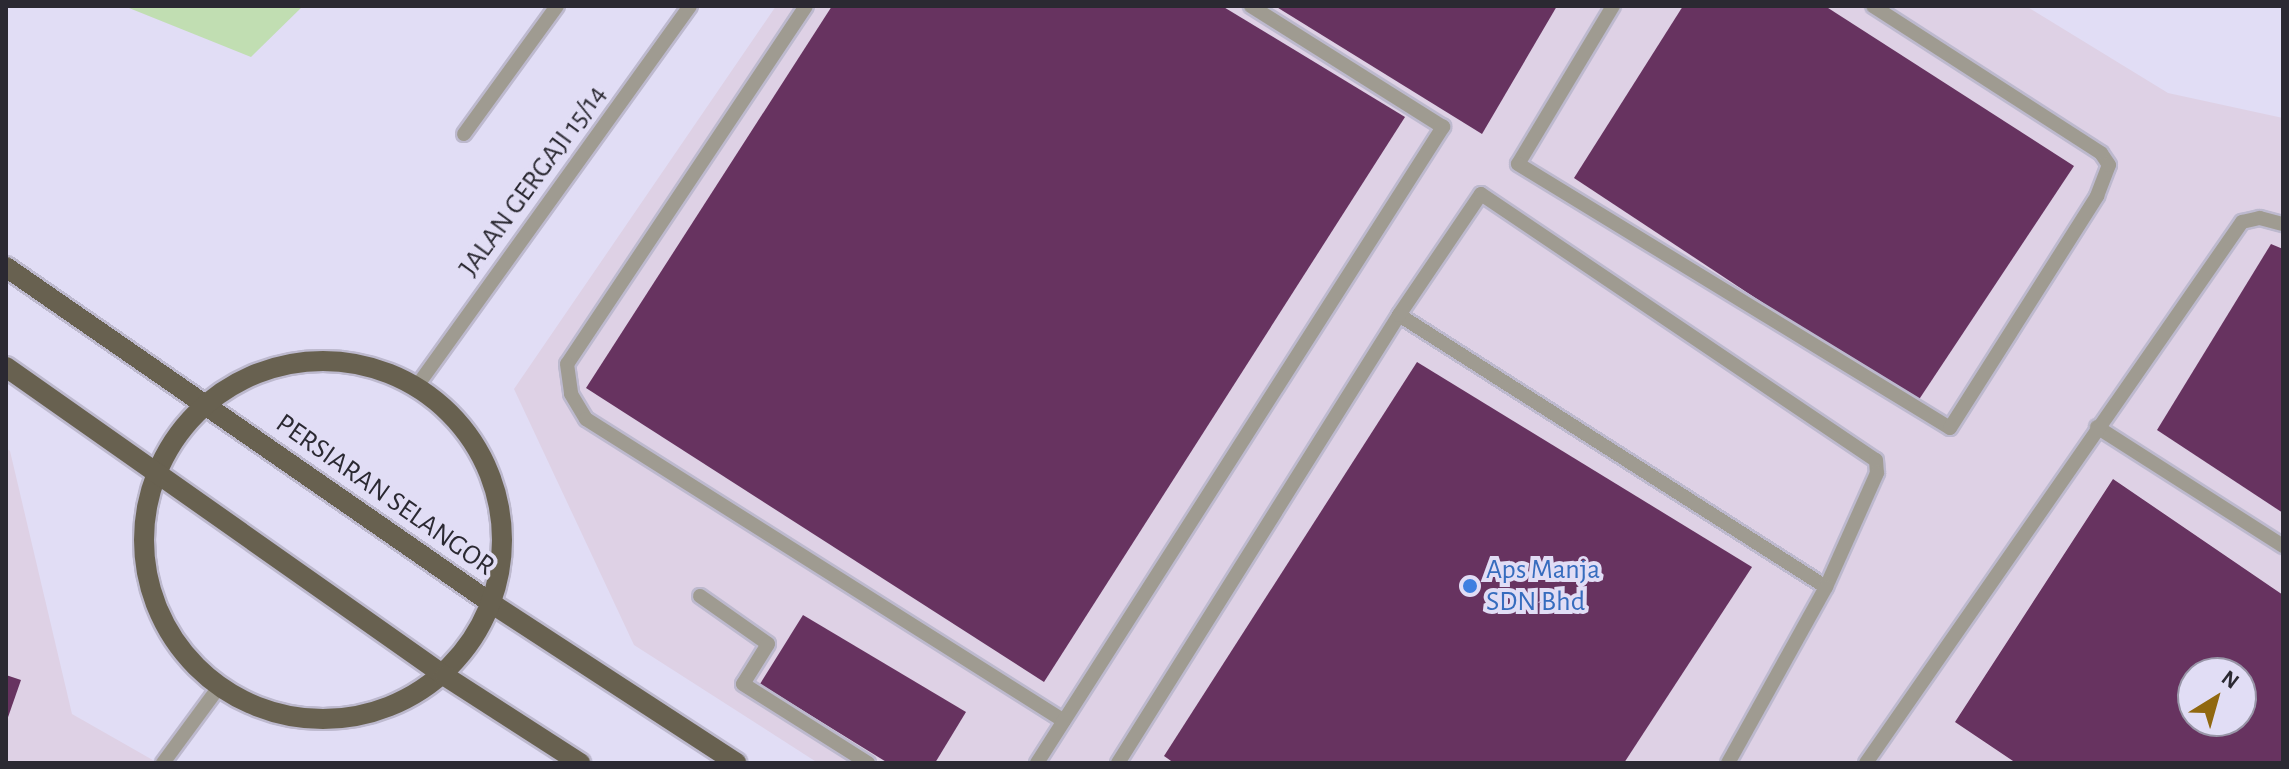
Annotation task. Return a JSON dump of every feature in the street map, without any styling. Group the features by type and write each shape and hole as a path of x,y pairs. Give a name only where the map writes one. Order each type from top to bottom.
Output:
{"main road":[{"name":"PERSIARAN SELANGOR","path":"6,267 491,603 736,763"},
{"path":"307,359 364,364 417,386 464,427 494,482 504,543 491,603 472,643 445,676 392,707 333,720 274,713 219,687 177,645 150,592 141,533 153,474 174,436 203,403 252,373 307,359"},
{"path":"6,367 153,474 445,676 580,763"}],"lane":[{"path":"464,134 557,6"},
{"name":"JALAN GERGAJI 15/14","path":"417,386 690,6"},
{"path":"806,6 567,364 571,394 586,419 1064,721"},
{"path":"1037,763 1443,127 1251,6"},
{"path":"1613,6 1518,164 1950,428 2097,196 2109,165 2101,153 1873,6"},
{"path":"1118,763 1399,315 1481,194 1876,460 1877,473 1826,587 1728,763"},
{"path":"1866,763 2242,222 2260,218 2283,224"},
{"path":"1399,315 1826,587"},
{"path":"2097,427 2283,546"},
{"path":"700,596 768,644 743,684 868,763"},
{"path":"163,763 219,687"}],"shaded area":[{"path":"776,6 2026,6 2168,93 2283,118 2283,763 818,763 634,645 514,389"},
{"path":"6,448 10,451 72,714 158,763 6,763"}],"green space":[{"path":"124,6 303,6 251,57"}],"building":[{"path":"832,6 1222,6 1405,117 1044,682 586,388"},
{"path":"1275,6 1557,6 1482,134"},
{"path":"1683,6 1825,6 2074,166 1916,404 1574,178"},
{"path":"2271,244 2283,249 2283,513 2157,430"},
{"path":"1417,362 1752,567 1624,763 1174,763 1164,756"},
{"path":"2113,479 2283,595 2283,763 2016,763 1955,722"},
{"path":"803,615 966,712 935,763 888,763 760,684"},
{"path":"6,675 21,680 6,723"}],"place":[{"name":"Aps Manja SDN Bhd","path":"1470,586"}]}
